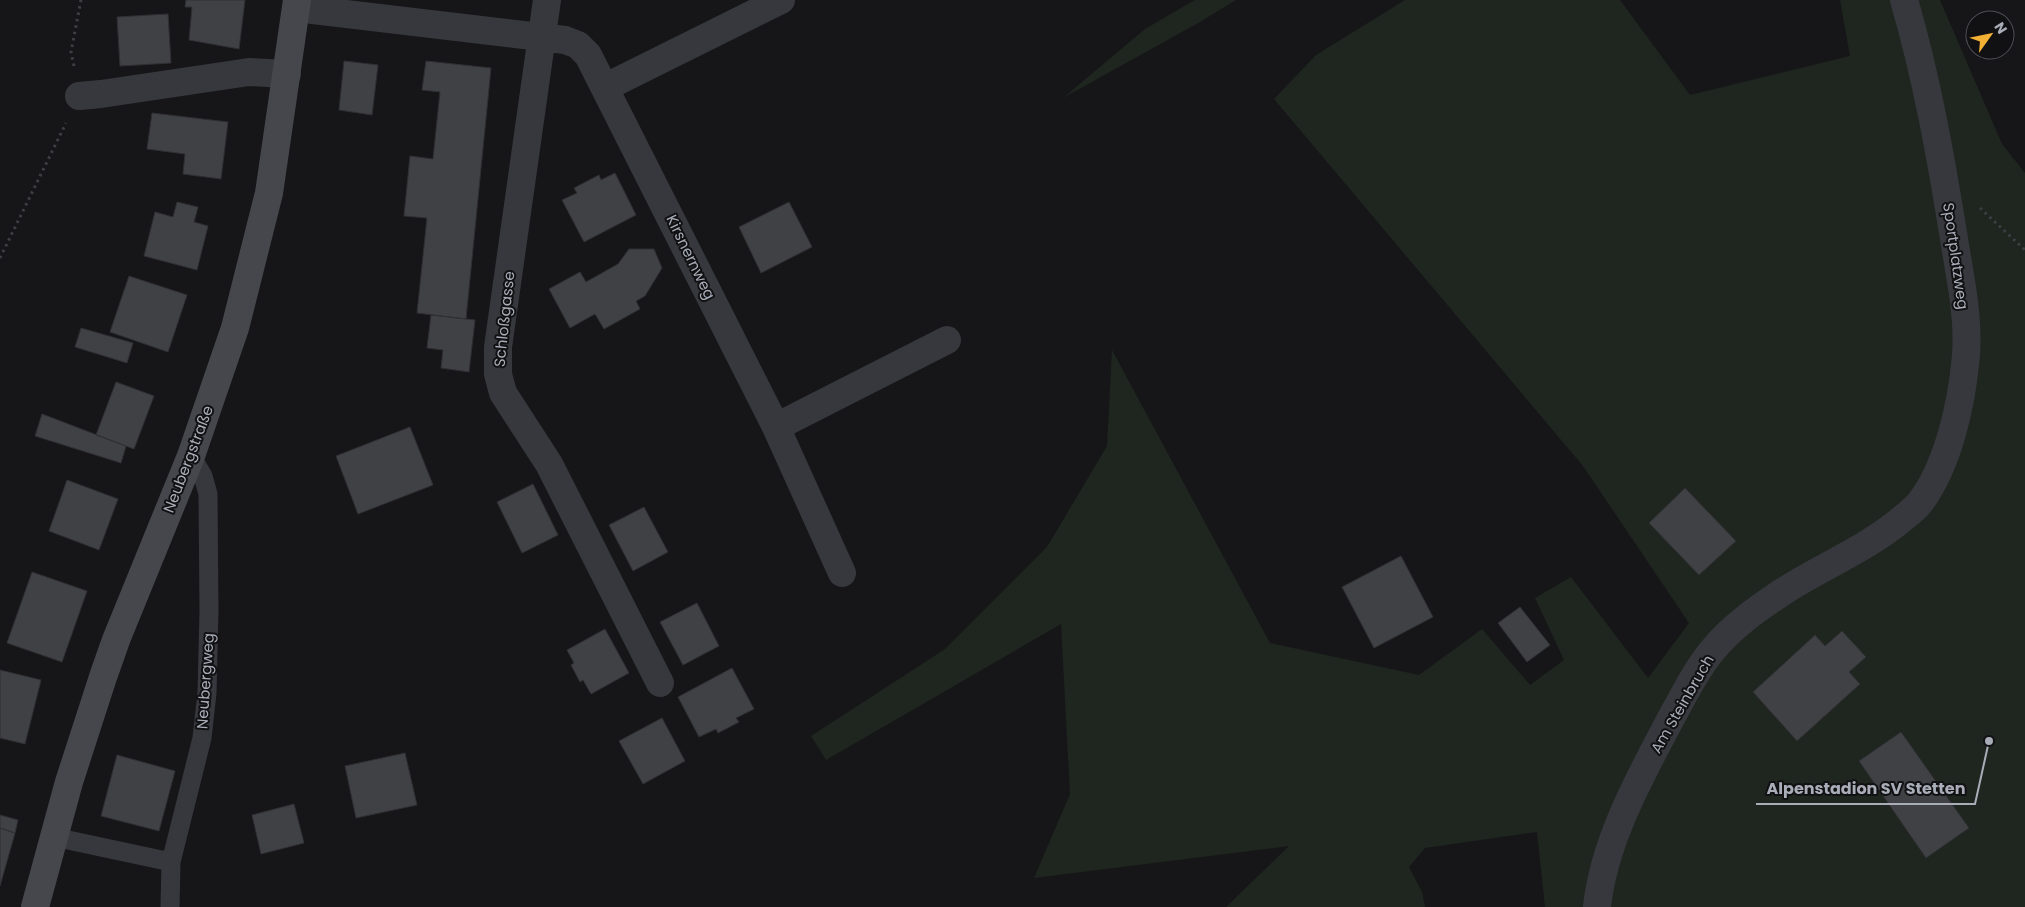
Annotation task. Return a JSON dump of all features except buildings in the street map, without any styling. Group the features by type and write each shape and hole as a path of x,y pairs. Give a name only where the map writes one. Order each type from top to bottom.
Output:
{"street":[{"name":"Schloßgasse","path":"546,0 498,347 498,374 503,393 549,464 660,683"},
{"path":"606,87 781,0"},
{"name":"Sportplatzweg","path":"1904,0 1931,102 1966,325 1966,354 1953,427 1943,459 1932,484 1916,507"},
{"path":"296,4 541,36"},
{"name":"Neubergstraße","path":"36,907 69,782 113,649 191,456 235,328 261,233 271,184 296,4"},
{"name":"Kirsnernweg","path":"541,36 565,40 578,45 588,55 606,87 776,427 842,573"},
{"path":"79,96 249,72 287,74"},
{"path":"776,427 947,340"},
{"name":"Am Steinbruch","path":"1597,907 1611,843 1650,758 1695,674 1710,653 1731,629 1756,610 1787,589 1883,534 1916,507"}],"lane":[{"name":"Neubergweg","path":"170,907 171,862 202,738 207,693 210,611 208,494 203,476 191,456"},
{"path":"54,837 171,862"}],"path":[{"path":"0,258 79,96 72,52 81,0"},
{"path":"1977,205 2025,250"}],"shaded area":[{"path":"1195,0 1236,0 1063,98 1145,29"},
{"path":"1405,0 1620,0 1690,95 1850,56 1840,0 1940,0 2002,144 2025,173 2025,907 1545,907 1537,832 1425,848 1409,867 1422,892 1425,907 1226,907 1289,846 1034,878 1070,794 1061,624 826,760 811,736 945,649 1047,547 1107,446 1112,350 1270,643 1419,675 1482,629 1530,685 1564,660 1535,598 1571,577 1648,678 1689,623 1583,466 1274,99 1316,55"}],"place":[{"name":"Alpenstadion SV Stetten","path":"1989,741"}]}
